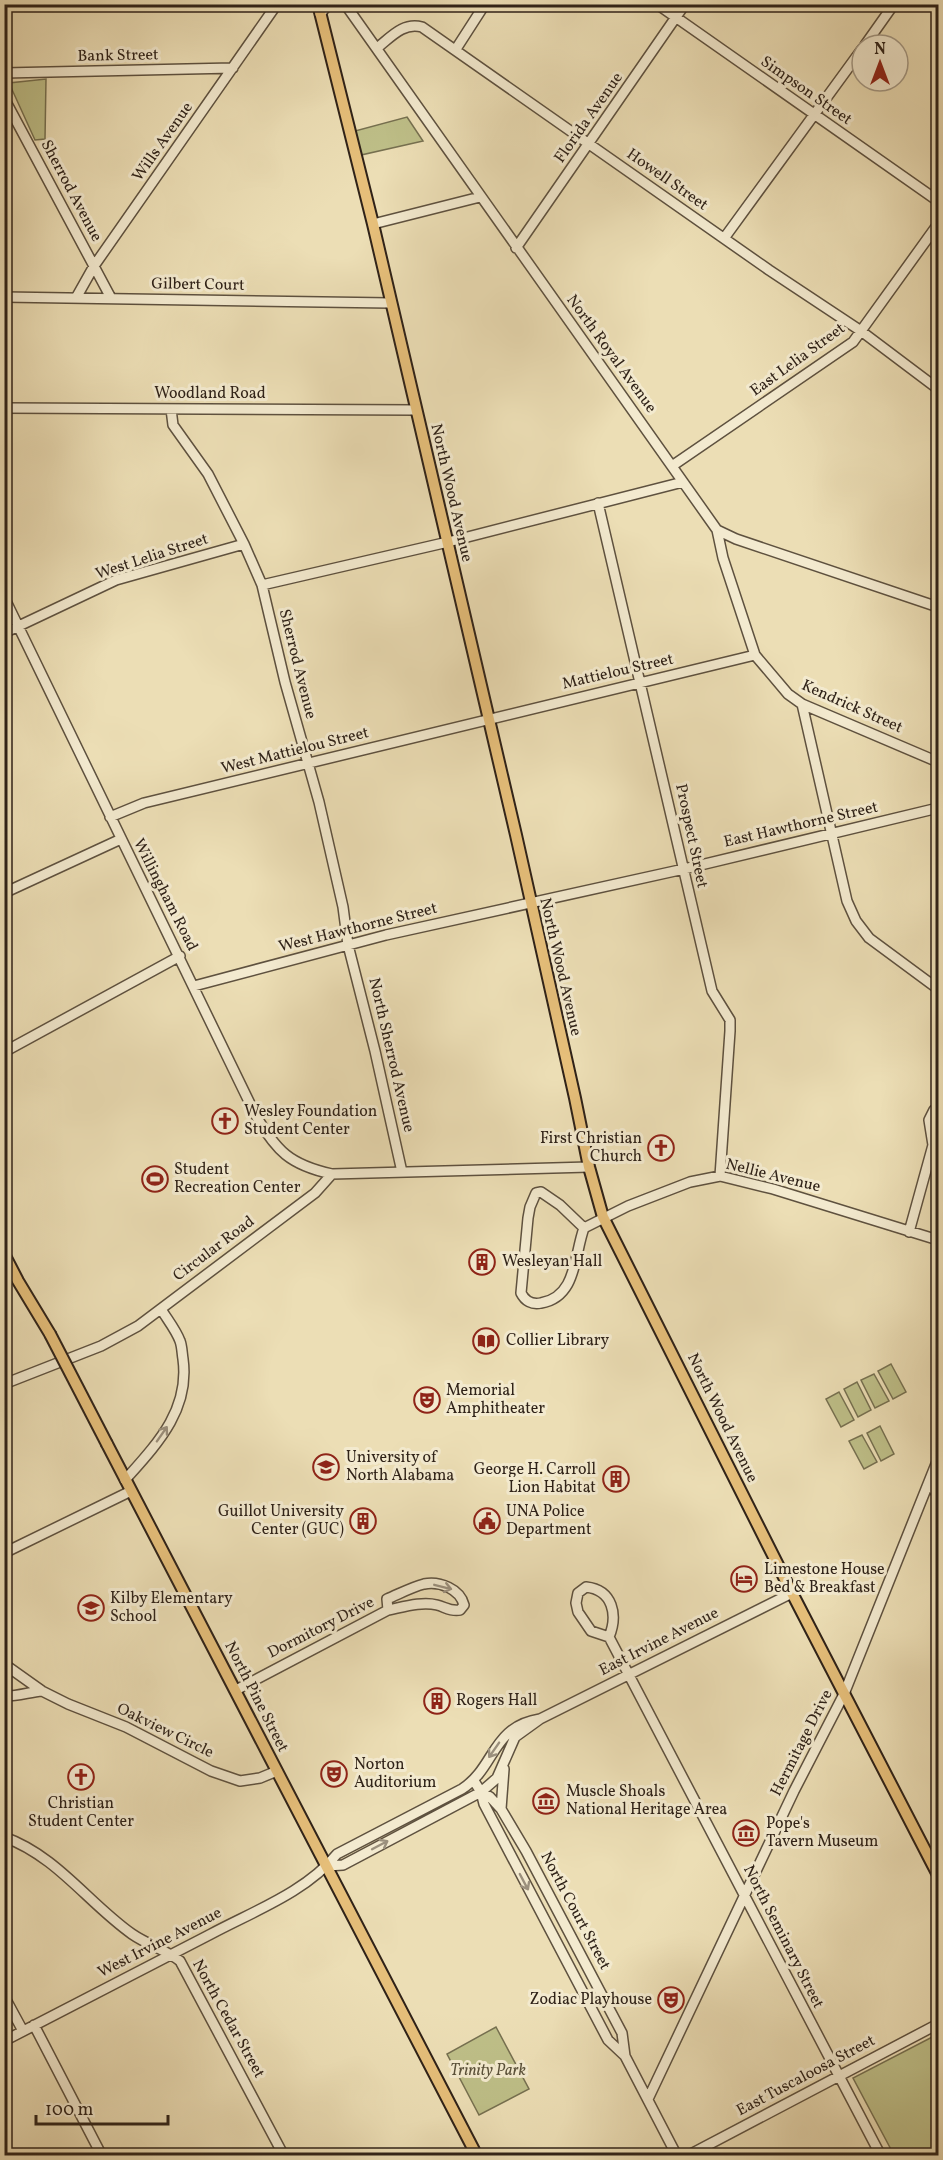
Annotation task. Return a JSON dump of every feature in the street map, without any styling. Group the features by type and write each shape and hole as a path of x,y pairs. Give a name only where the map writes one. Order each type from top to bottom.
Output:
{"main road":[{"name":"North Wood Avenue","path":"319,9 373,224 448,542 589,1167 603,1217 792,1593 939,1875"},
{"name":"North Pine Street","path":"4,1254 50,1334 477,2156"}],"street":[{"name":"Wills Avenue","path":"76,298 94,266 277,4"},
{"path":"319,9 329,4"},
{"name":"North Royal Avenue","path":"345,4 717,530"},
{"path":"456,49 485,4"},
{"name":"Simpson Street","path":"657,4 939,201"},
{"name":"Florida Avenue","path":"516,248 685,4"},
{"path":"873,33 894,4"},
{"name":"Howell Street","path":"376,48 403,28 412,24 422,27 861,331 939,388"},
{"path":"724,237 850,65"},
{"name":"Bank Street","path":"4,73 233,68"},
{"name":"Sherrod Avenue","path":"4,98 111,298"},
{"path":"373,224 480,197"},
{"name":"East Lelia Street","path":"672,466 853,342 939,224"},
{"name":"Gilbert Court","path":"4,297 390,303"},
{"name":"Woodland Road","path":"4,408 416,410"},
{"name":"Sherrod Avenue","path":"171,409 173,425 208,474 262,585 306,764 319,802 343,907 348,945"},
{"path":"262,585 448,542 683,482"},
{"name":"Prospect Street","path":"598,502 712,991 729,1020 720,1176"},
{"path":"717,530 736,539 938,605"},
{"name":"Kendrick Street","path":"717,530 723,558 755,655 788,694 802,704 939,762"},
{"name":"West Lelia Street","path":"4,633 116,580 244,544"},
{"name":"Willingham Road","path":"4,597 255,1114 271,1142 295,1162 312,1170 332,1174"},
{"name":"Mattielou Street","path":"488,719 755,655"},
{"path":"802,704 847,901 856,921 869,938 939,989"},
{"name":"West Mattielou Street","path":"110,817 144,803 488,719"},
{"name":"East Hawthorne Street","path":"530,902 684,869 939,808"},
{"path":"4,893 121,839"},
{"name":"West Hawthorne Street","path":"194,986 348,945 530,902"},
{"name":"North Sherrod Avenue","path":"348,945 402,1172"},
{"path":"4,1052 180,956"},
{"path":"909,1232 936,1143 929,1120 934,1110 939,1109"},
{"path":"332,1174 589,1167"},
{"name":"Circular Road","path":"4,1384 101,1346 138,1326 315,1193 332,1174"},
{"name":"Nellie Avenue","path":"584,1228 603,1217 690,1182 720,1176 773,1189 939,1240"},
{"path":"541,1192 548,1196 584,1228 572,1277 567,1287 560,1295 543,1303 535,1304 524,1298 521,1293 528,1218 536,1193 541,1192"},
{"path":"125,1480 164,1432 175,1414 183,1393 184,1372 180,1341 161,1309"},
{"name":"Hermitage Drive","path":"648,2098 794,1791 844,1694 939,1459"},
{"path":"929,1482 939,1496"},
{"path":"4,1553 131,1491"},
{"name":"Dormitory Drive","path":"236,1690 388,1610 435,1604 454,1612 460,1610 464,1605 462,1598 453,1590 439,1584 424,1584 387,1599 388,1610"},
{"path":"586,1587 597,1588 606,1596 614,1613 614,1625 609,1637 591,1631 578,1612 576,1603 578,1593 586,1587"},
{"name":"East Irvine Avenue","path":"327,1866 343,1865 481,1792 497,1778 515,1737 540,1719 792,1593"},
{"name":"North Seminary Street","path":"609,1637 881,2156"},
{"name":"Oakview Circle","path":"4,1664 42,1691 126,1727 211,1771 240,1781 260,1778 276,1771"},
{"path":"4,1696 11,1697 22,1693 42,1691"},
{"name":"East Irvine Avenue","path":"327,1866 337,1854 474,1781 509,1731 526,1721 540,1719"},
{"path":"501,1809 505,1764"},
{"name":"North Court Street","path":"474,1781 512,1859 608,2040 625,2056 677,2156"},
{"name":"North Court Street","path":"481,1792 490,1797 501,1809 526,1851 622,2033 625,2056"},
{"name":"North Cedar Street","path":"4,1837 37,1851 132,1934 156,1949 172,1954 180,1961 284,2156"},
{"path":"512,1859 526,1851"},
{"name":"West Irvine Avenue","path":"4,2041 277,1899 313,1879 327,1866"},
{"path":"4,1996 23,2031"},
{"name":"East Tuscaloosa Street","path":"687,2156 939,2024"},
{"path":"34,2025 102,2156"}],"green space":[{"path":"46,79 45,139 35,140 9,83"},
{"path":"407,117 423,141 361,155 355,131"},
{"path":"891,1364 906,1392 893,1399 878,1371"},
{"path":"874,1374 889,1401 875,1408 861,1380"},
{"path":"857,1382 871,1410 858,1417 844,1389"},
{"path":"839,1392 854,1420 841,1427 826,1399"},
{"path":"880,1426 894,1454 881,1461 867,1433"},
{"path":"862,1435 877,1462 864,1469 849,1441"},
{"name":"Trinity Park","path":"496,2027 529,2089 479,2115 447,2054"},
{"path":"938,2034 938,2155 894,2155 853,2078"}],"place":[{"name":"Wesley Foundation Student Center","path":"225,1121"},
{"name":"First Christian Church","path":"661,1148"},
{"name":"Student Recreation Center","path":"155,1179"},
{"name":"Wesleyan Hall","path":"482,1262"},
{"name":"Collier Library","path":"486,1341"},
{"name":"Memorial Amphitheater","path":"427,1400"},
{"name":"University of North Alabama","path":"326,1467"},
{"name":"George H. Carroll Lion Habitat","path":"616,1479"},
{"name":"Guillot University Center (GUC)","path":"363,1521"},
{"name":"UNA Police Department","path":"487,1521"},
{"name":"Limestone House Bed & Breakfast","path":"744,1579"},
{"name":"Kilby Elementary School","path":"91,1608"},
{"name":"Rogers Hall","path":"437,1701"},
{"name":"Norton Auditorium","path":"334,1774"},
{"name":"Christian Student Center","path":"81,1777"},
{"name":"Muscle Shoals National Heritage Area","path":"546,1801"},
{"name":"Pope's Tavern Museum","path":"746,1833"},
{"name":"Zodiac Playhouse","path":"671,2000"}]}
